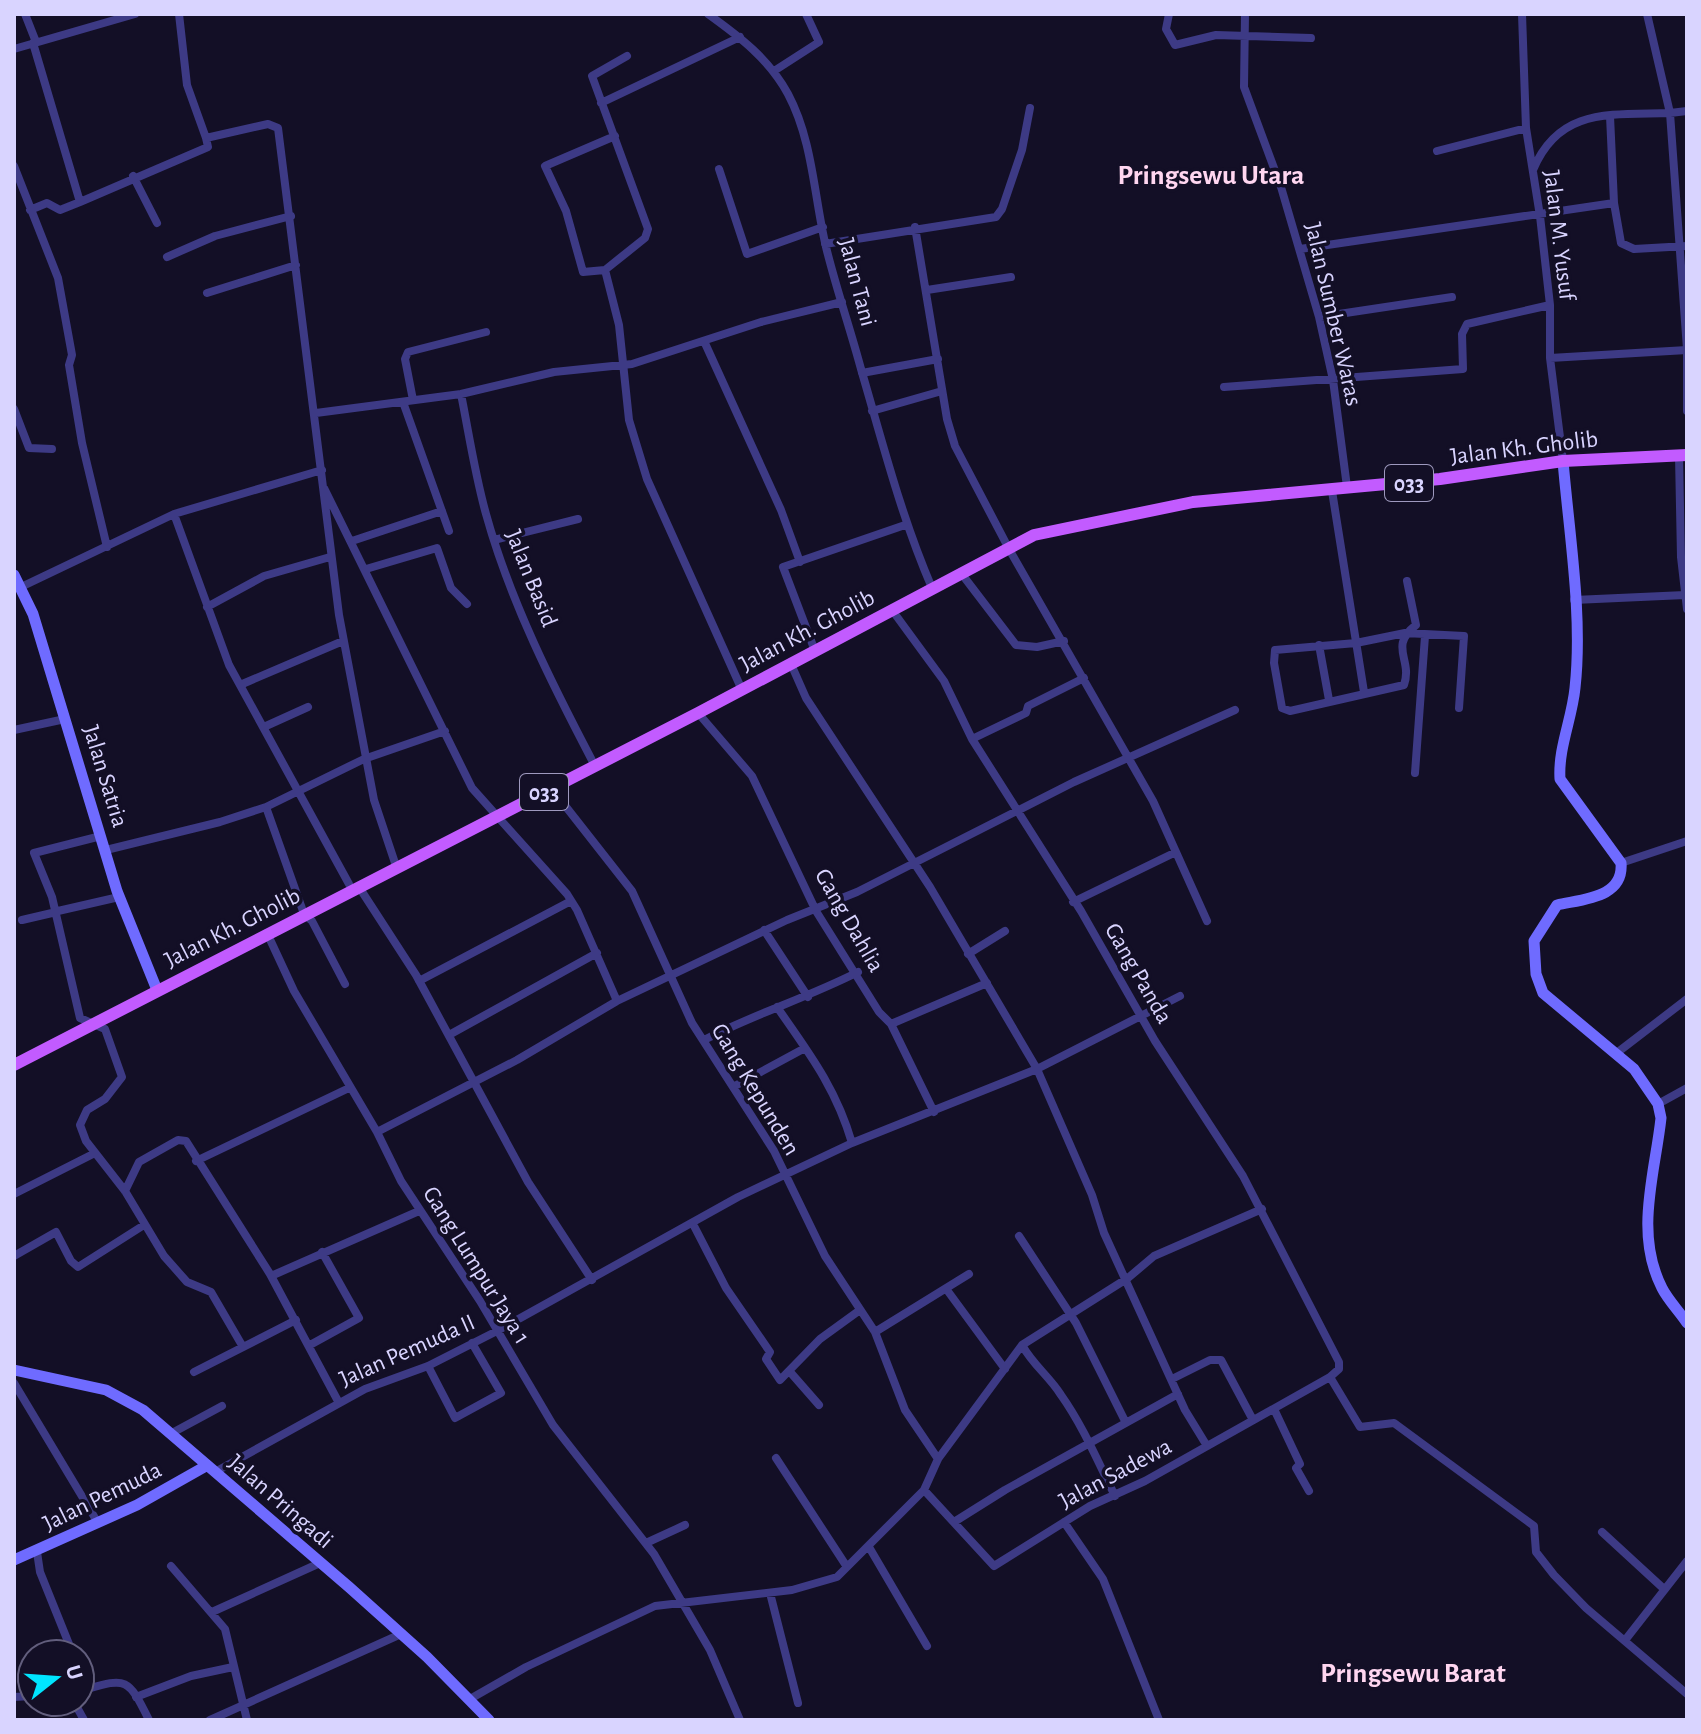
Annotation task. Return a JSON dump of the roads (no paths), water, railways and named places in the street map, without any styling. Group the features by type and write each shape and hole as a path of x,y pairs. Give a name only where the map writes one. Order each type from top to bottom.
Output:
{"main road":[{"name":"Jalan Kh. Gholib","path":"14,1065 354,885 397,869 494,815 552,789 1034,535 1193,502 1332,491 1563,461 1683,456"}],"street":[{"path":"25,14 80,202"},
{"path":"14,49 135,14"},
{"path":"30,210 47,203 60,210 133,176 208,147 187,85 179,14"},
{"name":"Jalan Tani","path":"708,14 740,37 774,71 790,97 825,244 872,411 905,525 932,588"},
{"path":"774,71 819,42 806,14"},
{"path":"1169,14 1166,29 1175,45 1208,35 1311,38"},
{"name":"Jalan Sumber Waras","path":"1245,14 1244,87 1300,249 1319,317 1333,380 1347,487"},
{"name":"Jalan M. Yusuf","path":"1522,14 1526,128 1550,305 1550,358 1563,461"},
{"path":"1647,14 1670,113 1684,246 1687,411"},
{"path":"601,103 740,37"},
{"path":"615,136 545,166 566,211 583,272 605,270 648,231 615,136 601,103 592,73 627,56"},
{"path":"825,244 915,227 990,219 1000,213 1022,150 1030,108"},
{"path":"1532,172 1542,148 1561,128 1583,119 1687,111"},
{"path":"1610,116 1614,203 1624,247 1684,246"},
{"path":"206,138 268,124 278,128 291,216 305,363 316,413 330,557 343,641 364,759 397,869"},
{"path":"1437,151 1526,128"},
{"path":"14,166 58,278 72,355 69,365 82,443 107,547"},
{"path":"719,169 747,254 823,227"},
{"path":"133,176 157,223"},
{"path":"1300,249 1614,203"},
{"path":"167,257 215,236 291,216"},
{"path":"915,227 942,391 955,446 1009,549 1130,759 1207,921"},
{"path":"207,293 296,265"},
{"path":"605,270 619,325 629,420 647,479 742,690"},
{"path":"927,290 1011,277"},
{"path":"1319,317 1452,297"},
{"path":"316,413 461,394 554,372 632,364 842,302"},
{"path":"1224,387 1463,369 1462,334 1467,324 1550,305"},
{"path":"449,531 408,401 405,359 408,352 486,332"},
{"path":"704,341 781,510 800,562"},
{"path":"1550,358 1687,351"},
{"path":"862,373 938,359"},
{"path":"872,411 942,391"},
{"name":"Jalan Basid","path":"461,394 494,540 524,619 595,766"},
{"path":"14,409 29,448 52,449"},
{"path":"1683,456 1687,609"},
{"path":"1563,461 1573,600 1575,688 1559,762 1560,779 1621,863 1621,877 1616,887 1604,894 1557,905 1534,941 1536,974 1543,993 1618,1052 1647,1084 1658,1104 1661,1118 1648,1205 1649,1241 1664,1291 1687,1323"},
{"path":"17,588 174,514 322,470"},
{"path":"322,484 472,788 571,901 617,1001"},
{"path":"1332,491 1364,692"},
{"path":"352,541 442,511"},
{"path":"174,514 207,607 240,685 354,885 419,981 528,1182 592,1280"},
{"path":"494,540 578,519"},
{"path":"815,651 783,567 905,525"},
{"path":"366,569 437,548 451,588 467,604"},
{"path":"207,607 264,576 330,557"},
{"path":"961,573 1016,645 1024,648 1064,641"},
{"name":"Jalan Satria","path":"14,575 17,588 33,614 119,897 157,990"},
{"path":"1407,581 1416,625 1405,633 1401,644 1404,685 1284,711 1274,663 1275,650 1356,643 1405,633 1464,636 1459,708"},
{"path":"1573,600 1685,595"},
{"name":"Gang Panda","path":"892,610 944,681 972,739 1019,812 1139,1016 1262,1209 1339,1362"},
{"path":"1415,773 1425,636"},
{"path":"240,685 343,641"},
{"path":"1319,645 1329,700"},
{"path":"791,664 806,698 915,864 1037,1069 1092,1195 1104,1233 1128,1278 1178,1394 1207,1446"},
{"path":"972,739 1026,713 1028,706 1084,678"},
{"path":"266,726 308,707"},
{"path":"377,1132 474,1082 617,1001 670,979 764,930 816,911 1235,710"},
{"name":"Gang Dahlia","path":"698,713 752,776 816,911 858,972 879,1012 891,1024 934,1112"},
{"path":"14,730 65,719"},
{"path":"106,850 220,822 266,807 364,759 445,731"},
{"name":"Gang Kepunden","path":"552,789 632,891 670,979 786,1175 825,1256 875,1332 905,1410 938,1459"},
{"path":"266,807 304,914 312,921 345,984"},
{"path":"101,836 34,853 52,897 80,1018 105,1029 122,1077 105,1099 87,1110 81,1119 86,1141 125,1191 144,1225 180,1275 193,1286 211,1292 243,1347"},
{"path":"1621,863 1687,841"},
{"path":"1073,902 1174,853"},
{"path":"22,920 119,897"},
{"path":"419,981 571,901"},
{"path":"764,930 808,997"},
{"path":"968,954 1005,931"},
{"name":"Gang Lumpur Jaya 1","path":"267,933 294,991 377,1132 419,1211 497,1331 553,1425 646,1543 682,1600 717,1665 740,1720"},
{"path":"449,1035 597,953"},
{"path":"704,1040 748,1017 808,997 858,972"},
{"path":"891,1024 987,983"},
{"name":"Jalan Pemuda II","path":"210,1469 365,1389 428,1366 497,1331 738,1197 852,1143 1037,1069 1180,996"},
{"path":"1618,1052 1687,999"},
{"path":"777,1007 840,1104 852,1143"},
{"path":"733,1087 805,1048"},
{"path":"196,1161 349,1088"},
{"path":"1658,1104 1687,1088"},
{"path":"125,1191 134,1166 155,1151 183,1139 271,1276 339,1403"},
{"path":"14,1194 95,1153"},
{"path":"470,1699 607,1627 655,1606 682,1600 770,1593 818,1585 837,1577 924,1490 938,1459 980,1408 1022,1345 1128,1278 1154,1256 1262,1209"},
{"path":"271,1276 419,1211"},
{"path":"693,1224 726,1288 770,1352 766,1359 780,1380 791,1373 820,1339 860,1310"},
{"path":"14,1256 56,1232 71,1261 78,1267 144,1225"},
{"path":"1019,1236 1070,1314 1126,1423"},
{"path":"310,1345 359,1318 322,1252"},
{"path":"875,1332 969,1274"},
{"path":"947,1290 1005,1369"},
{"path":"194,1372 296,1320"},
{"path":"428,1366 455,1418 501,1393 472,1343"},
{"path":"1022,1345 1034,1365 1049,1376 1115,1496"},
{"path":"1172,1379 1210,1360 1221,1360 1253,1420"},
{"name":"Jalan Sadewa","path":"924,1490 994,1566 1064,1522 1330,1377 1339,1369 1339,1362"},
{"name":"Jalan Pringadi","path":"14,1370 106,1390 130,1401 172,1433 401,1634 489,1720"},
{"path":"791,1373 819,1405"},
{"path":"1330,1377 1360,1427 1394,1423 1534,1526 1536,1552 1554,1575 1586,1608 1687,1694"},
{"path":"14,1383 98,1523"},
{"path":"954,1522 1088,1442 1178,1394"},
{"path":"172,1433 222,1406"},
{"path":"1274,1409 1300,1464 1296,1468 1309,1491"},
{"path":"776,1458 847,1567"},
{"name":"Jalan Pemuda","path":"14,1560 37,1552 210,1469"},
{"path":"1064,1522 1103,1579 1159,1720"},
{"path":"646,1543 685,1525"},
{"path":"1602,1532 1664,1589"},
{"path":"869,1547 927,1646"},
{"path":"37,1552 40,1572 67,1638"},
{"path":"1626,1639 1687,1561"},
{"path":"212,1612 320,1563"},
{"path":"171,1566 225,1629 247,1720"},
{"path":"770,1593 798,1703"},
{"path":"210,1720 401,1634"},
{"path":"136,1697 191,1676 233,1667"},
{"path":"96,1687 119,1681 129,1685 149,1720"}],"district":[{"name":"Pringsewu Utara","path":"1211,174"},
{"name":"Pringsewu Barat","path":"1413,1672"}]}
